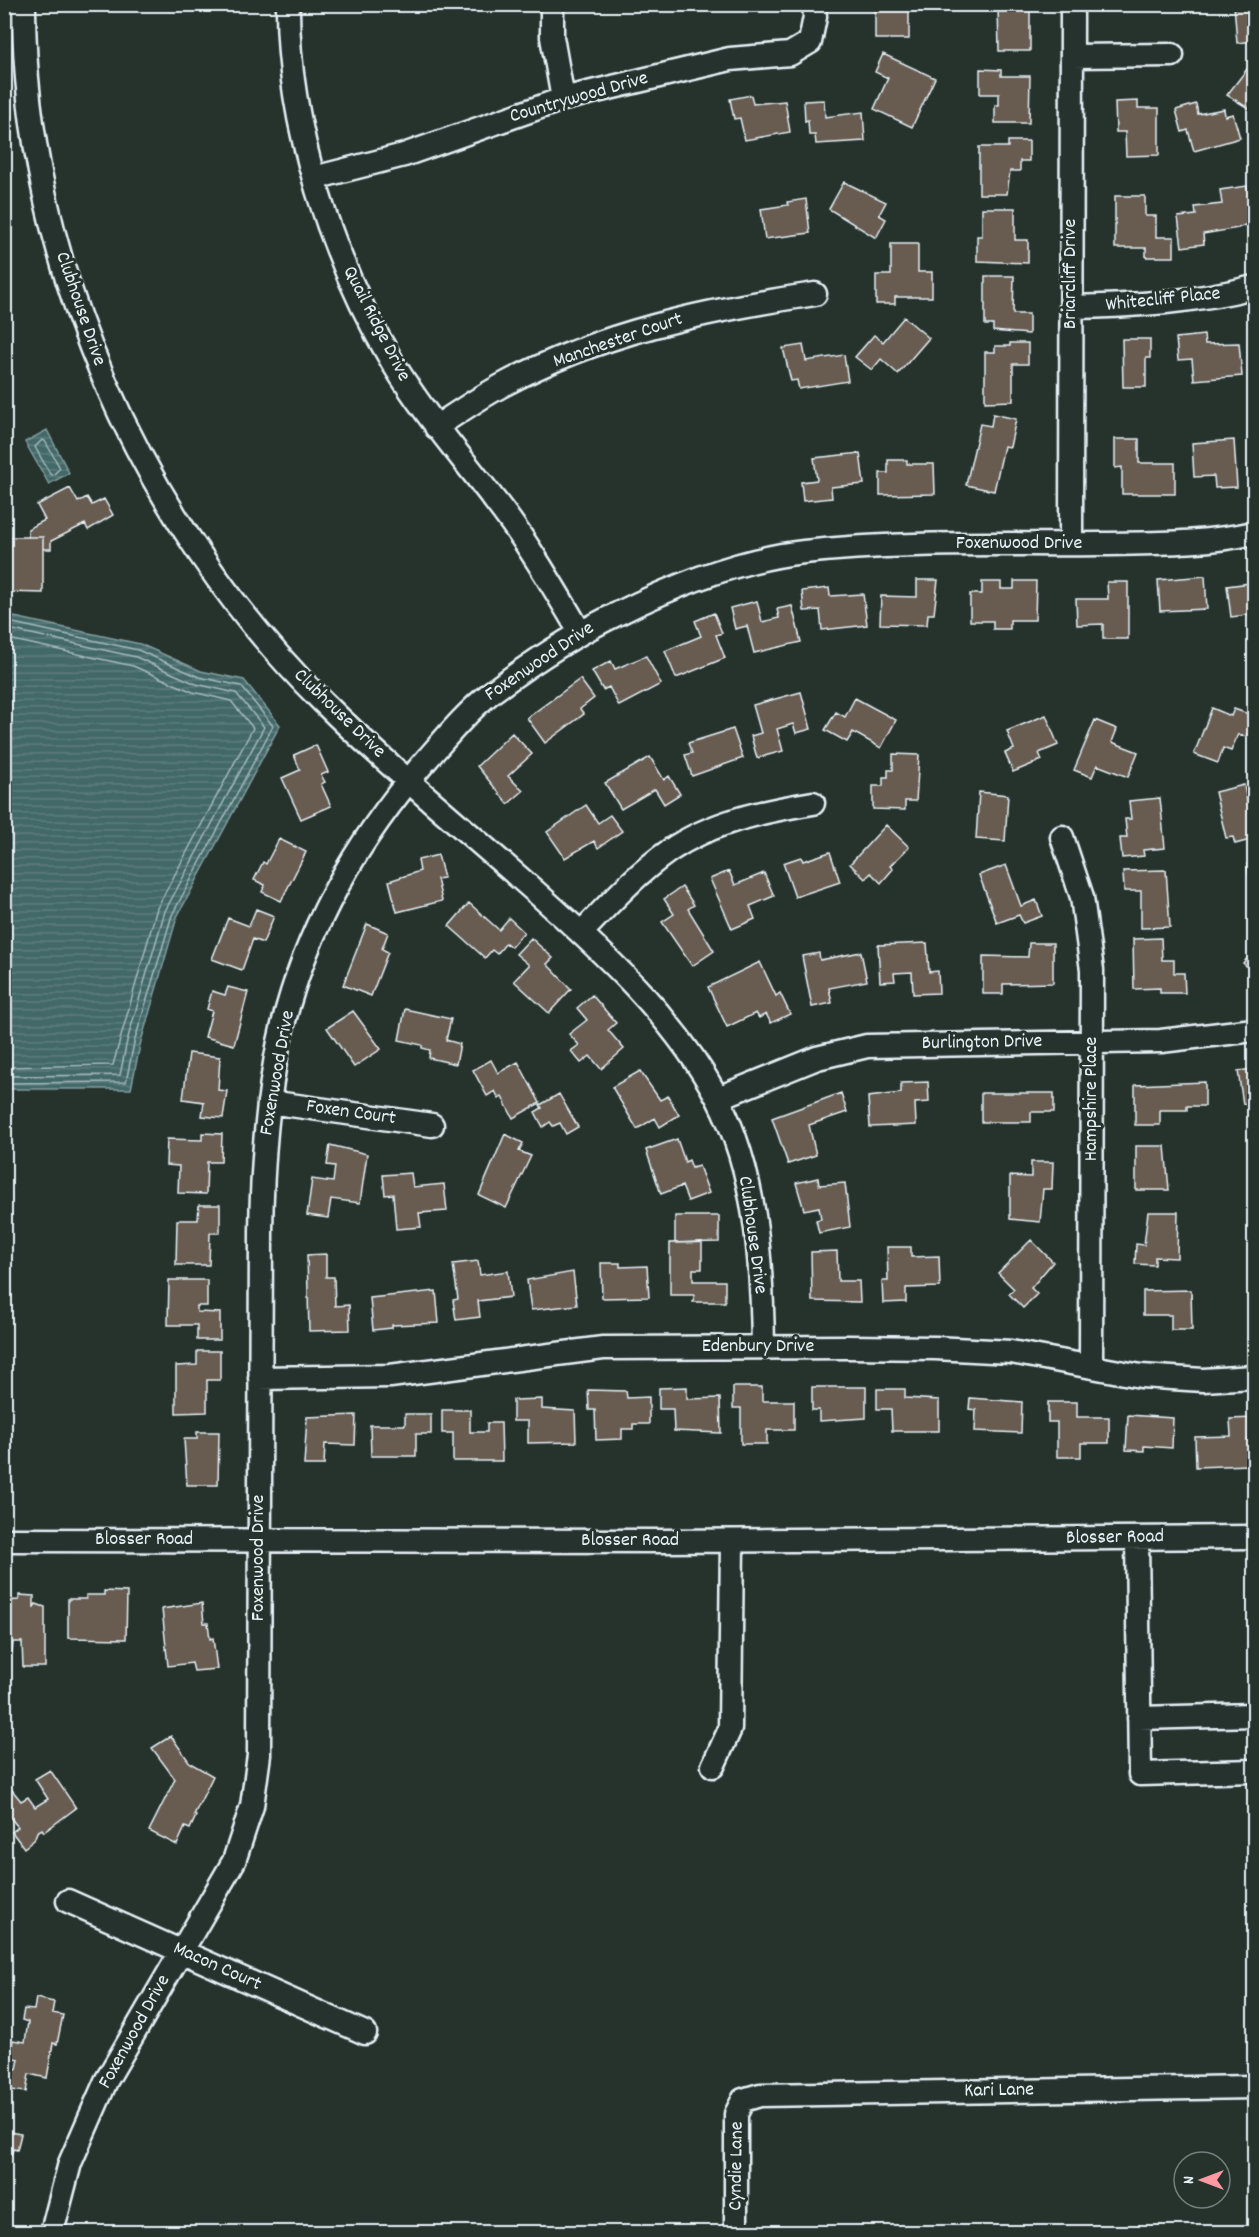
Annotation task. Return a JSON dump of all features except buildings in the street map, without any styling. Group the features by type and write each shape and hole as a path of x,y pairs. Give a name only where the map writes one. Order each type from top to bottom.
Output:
{"street":[{"name":"Clubhouse Drive","path":"24,4 28,88 52,223 72,294 98,365 128,432 159,490 197,549 265,640 323,702 581,933 617,967 675,1033 718,1098 740,1155 754,1214 762,1279 763,1347"},
{"name":"Quail Ridge Drive","path":"288,4 296,99 314,178 363,308 393,364 436,427 530,548 580,632"},
{"path":"552,4 552,37 563,99"},
{"name":"Countrywood Drive","path":"314,178 404,155 563,99 730,59 790,54 810,42 815,17 814,4"},
{"name":"Briarcliff Drive","path":"1071,544 1072,4"},
{"path":"1072,56 1172,55"},
{"name":"Whitecliff Place","path":"1071,307 1143,306 1224,295 1254,287"},
{"name":"Manchester Court","path":"436,427 502,386 556,360 609,341 724,308 815,294"},
{"name":"Foxenwood Drive","path":"52,2232 70,2163 106,2081 234,1861 252,1806 259,1755 262,1164 269,1102 280,1040 298,976 317,927 345,869 375,823 409,779 458,723 490,694 580,632 655,595 730,568 799,552 886,544 1146,543 1254,533"},
{"path":"581,933 624,888 670,850 713,829 764,811 813,803"},
{"name":"Hampshire Place","path":"1062,837 1082,897 1092,970 1091,1365"},
{"name":"Burlington Drive","path":"718,1098 817,1058 867,1046 1161,1041 1254,1030"},
{"name":"Foxen Court","path":"269,1102 432,1125"},
{"name":"Edenbury Drive","path":"260,1378 390,1376 603,1348 763,1347 935,1348 1011,1352 1151,1376 1203,1380 1254,1377"},
{"name":"Blosser Road","path":"4,1540 732,1541 1254,1537"},
{"path":"1137,1538 1140,1774 1254,1772"},
{"path":"713,1766 730,1729 732,1541"},
{"path":"1139,1718 1254,1715"},
{"name":"Macon Court","path":"68,1901 365,2033"},
{"name":"Kari Lane","path":"743,2100 760,2095 1254,2087"},
{"name":"Cyndie Lane","path":"736,2232 736,2114 743,2100"}],"water":[{"path":"47,430 69,473 49,484 25,442"},
{"path":"5,615 140,644 201,671 244,680 280,725 177,917 140,1045 131,1089 5,1089"}]}
